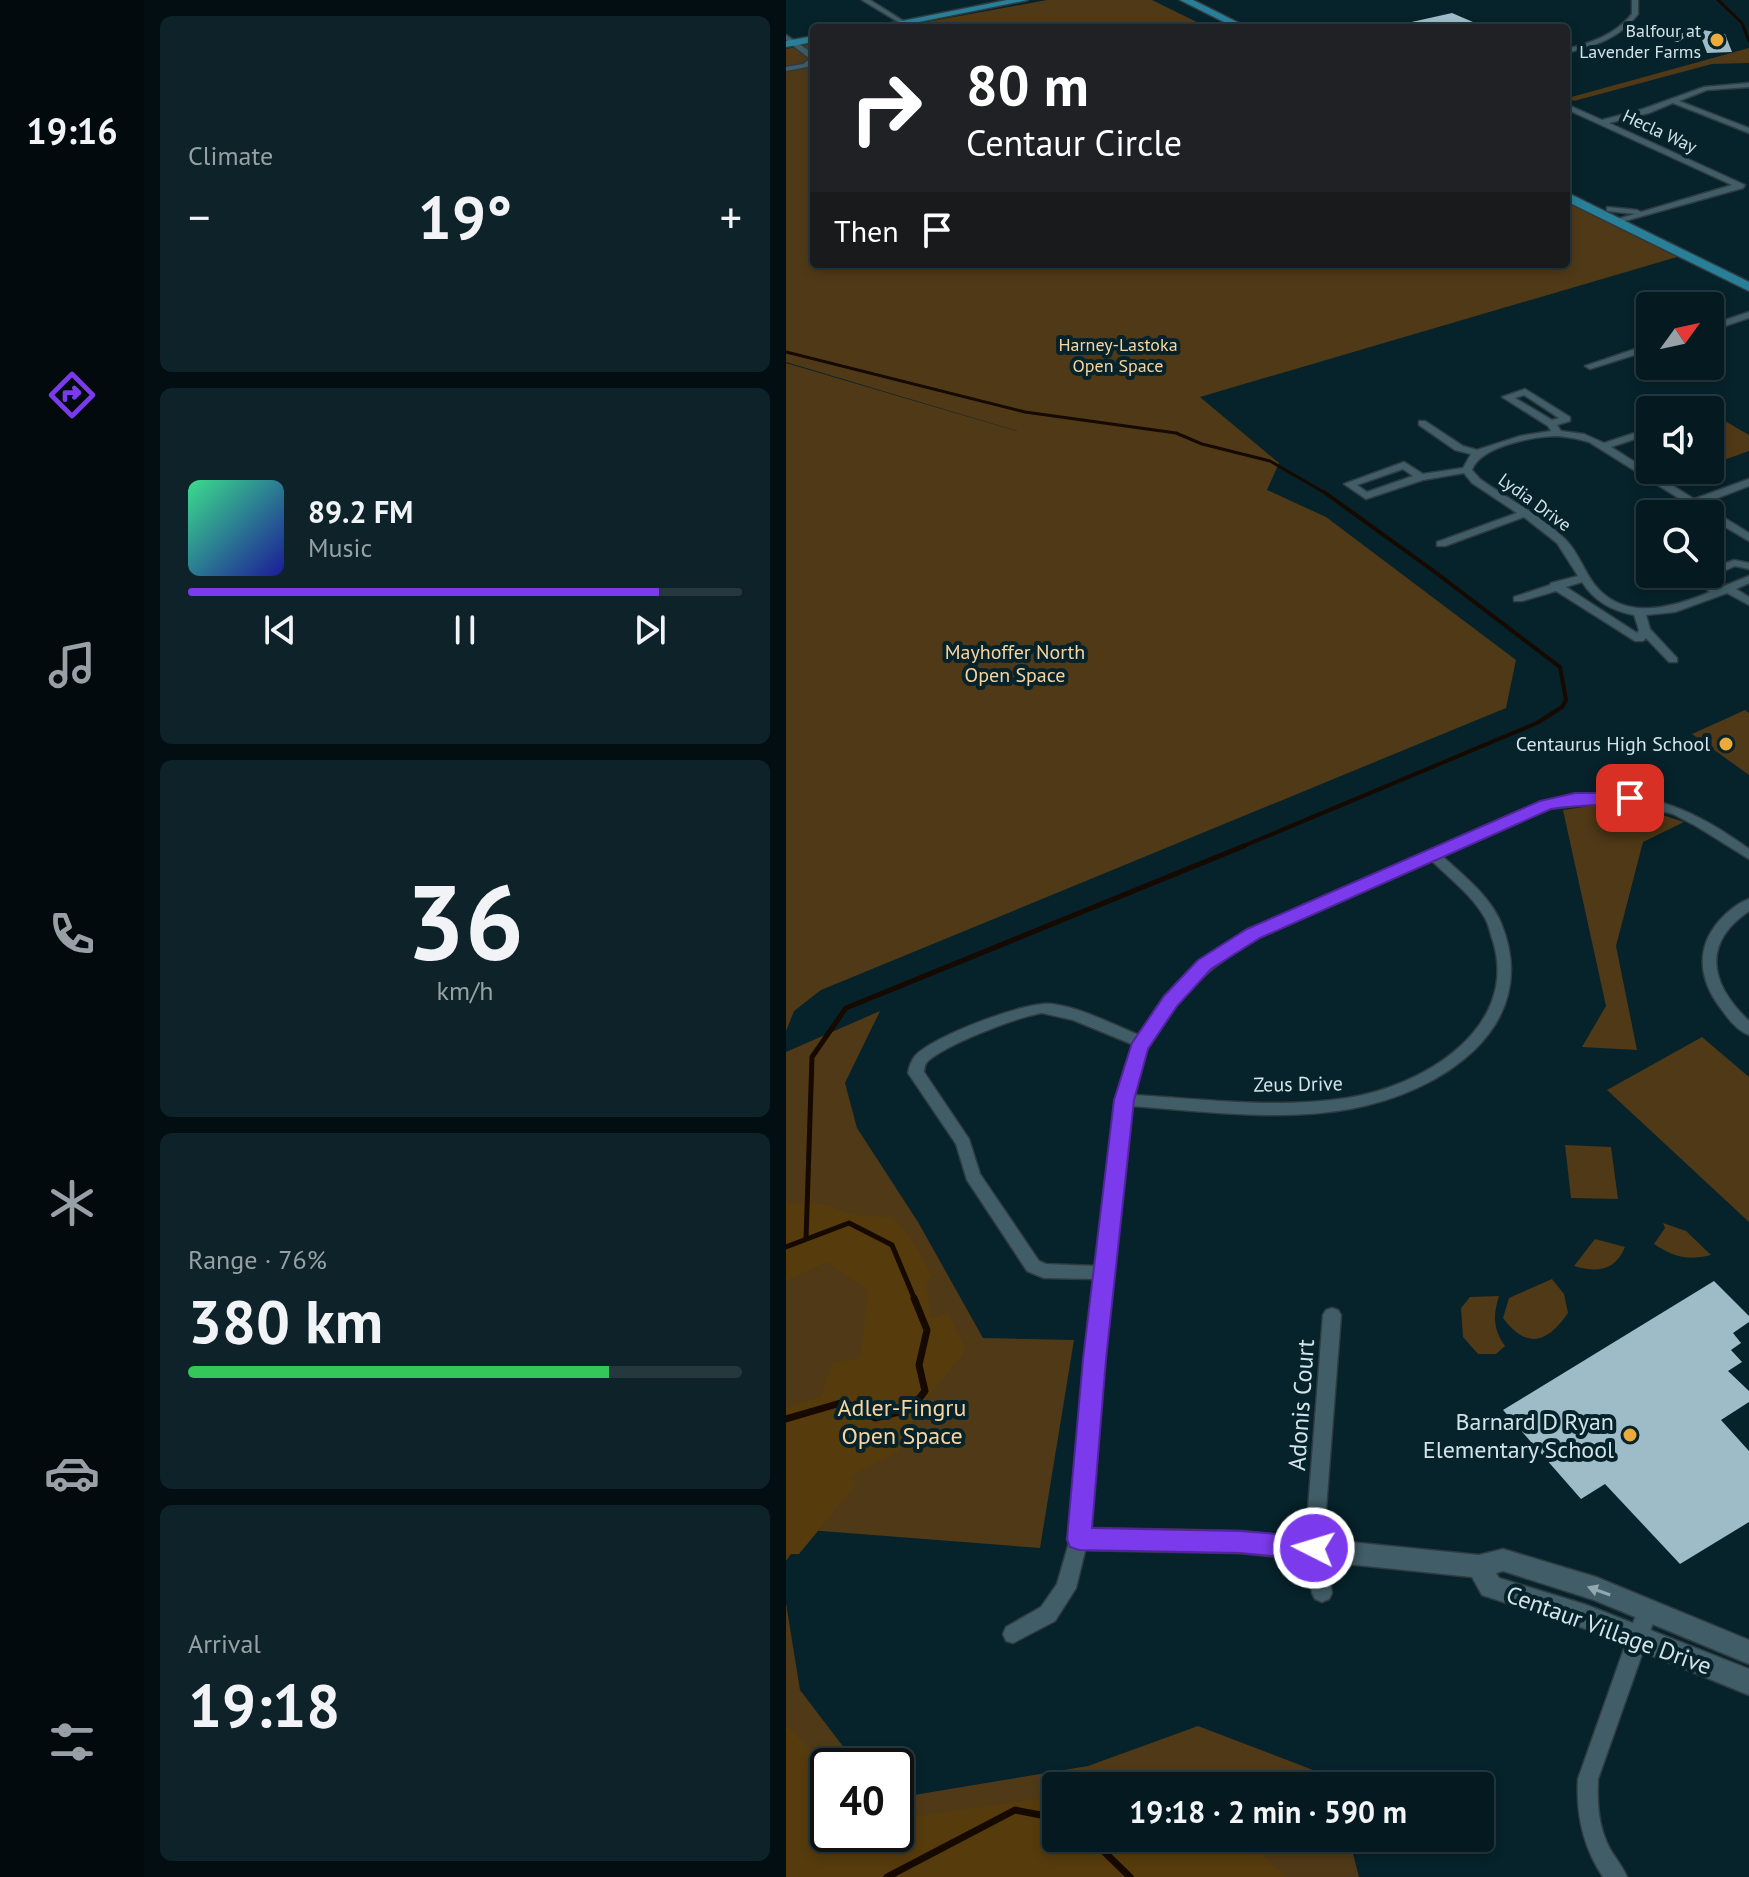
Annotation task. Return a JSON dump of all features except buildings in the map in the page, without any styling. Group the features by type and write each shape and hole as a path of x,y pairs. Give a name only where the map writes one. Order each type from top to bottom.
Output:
{"main road":[{"path":"892,24 1023,0"},
{"path":"1181,2 1218,24"},
{"path":"1181,2 1234,24"},
{"path":"789,41 810,39"},
{"path":"1570,189 1749,287"},
{"path":"1570,198 1749,277"}],"street":[{"path":"865,0 902,22"},
{"path":"1570,50 1620,31 1635,14 1635,0"},
{"path":"789,41 810,55"},
{"path":"786,69 810,63"},
{"path":"1603,122 1720,85 1749,85"},
{"path":"1672,101 1749,131"},
{"name":"Hecla Way","path":"1570,108 1745,184"},
{"path":"1619,217 1653,211 1745,184"},
{"path":"1619,217 1653,211"},
{"path":"1724,323 1749,315"},
{"path":"1590,366 1636,351"},
{"path":"1525,392 1567,419 1554,428 1526,409 1507,397 1525,392"},
{"path":"1421,477 1404,465 1349,484 1366,496 1421,477 1467,470 1477,453 1459,448 1422,423"},
{"name":"Lydia Drive","path":"1477,453 1554,428 1580,435 1689,500"},
{"path":"1602,447 1636,436"},
{"name":"Lydia Drive","path":"1467,470 1476,481 1564,544 1584,578 1597,594 1611,603 1639,612 1677,609 1749,579"},
{"path":"1702,500 1749,482"},
{"path":"1441,544 1523,514"},
{"name":"Lydia Drive","path":"1724,522 1749,538"},
{"path":"1724,567 1734,563 1749,566"},
{"path":"1518,599 1584,578"},
{"path":"1555,585 1642,635 1673,660"},
{"path":"1719,588 1749,602"},
{"path":"1639,612 1642,635"},
{"path":"1013,1634 1048,1614 1066,1588 1079,1539 1084,1466 1124,1100 1141,1042 1170,1001 1205,964 1254,933 1546,805 1575,798 1606,797 1661,805 1711,826 1749,855"},
{"name":"Zeus Drive","path":"1124,1100 1317,1108 1352,1104 1393,1093 1429,1078 1461,1058 1487,1029 1500,1001 1505,973 1503,949 1494,922 1479,900 1433,855"},
{"path":"1749,904 1718,928 1709,947 1707,963 1712,985 1725,1007 1749,1030"},
{"path":"1105,1273 1044,1271 1033,1266 973,1176 963,1143 916,1073 916,1068 926,1054 1016,1015 1043,1008 1059,1010 1141,1042"},
{"name":"Adonis Court","path":"1322,1593 1314,1548 1332,1315"},
{"name":"Centaur Village Drive","path":"1079,1539 1240,1542 1479,1566 1503,1560 1596,1589 1749,1652"},
{"name":"Centaur Village Drive","path":"1479,1566 1491,1587 1587,1617 1749,1682"},
{"path":"1616,1877 1603,1860 1591,1835 1586,1807 1588,1779 1648,1609"}],"green space":[{"path":"1047,0 1152,0 1201,24 916,24"},
{"name":"Mayhoffer North Open Space","path":"810,44 810,268 1570,268 1570,204 1677,257 1200,397 1279,463 1267,490 1326,517 1516,660 1506,708 821,990 794,1011 786,1031 786,363 1037,437 786,362 786,49"},
{"path":"1749,48 1749,63 1712,64 1574,101 1570,97"},
{"path":"1724,421 1749,435 1749,451 1724,460"},
{"path":"1745,710 1749,713 1749,775 1692,734"},
{"path":"1603,804 1647,810 1684,822 1643,842 1616,946 1637,1050 1582,1047 1606,1006 1563,810"},
{"name":"Adler-Fingru Open Space","path":"880,1011 845,1083 857,1128 918,1222 983,1338 1074,1340 1040,1548 808,1530 786,1561 786,1052"},
{"path":"1702,1037 1749,1077 1749,1222 1607,1090"},
{"path":"1565,1145 1611,1147 1618,1199 1571,1198"},
{"path":"786,1203 822,1204 855,1215 893,1217 915,1244 932,1276 926,1282 931,1318 948,1313 966,1350 917,1411 898,1452 851,1476 856,1485 799,1554 786,1554 786,1408 821,1396 833,1362 860,1358 868,1291 827,1262 786,1281"},
{"path":"1663,1223 1686,1231 1711,1255 1681,1257 1654,1244 1665,1228"},
{"path":"1595,1239 1625,1247 1616,1261 1604,1268 1574,1266"},
{"path":"1552,1279 1564,1294 1568,1313 1544,1336 1536,1339 1520,1335 1503,1318 1509,1298"},
{"path":"1499,1296 1495,1322 1505,1346 1496,1354 1478,1354 1463,1337 1461,1308 1470,1297"},
{"path":"786,1603 800,1690 844,1748 810,1748 810,1852 914,1852 914,1795 1042,1774 1042,1852 1353,1852 1359,1877 786,1877"},
{"path":"786,1725 810,1749 810,1852 914,1852 914,1816 1042,1798 1042,1852 1259,1852 1286,1877 786,1877"},
{"path":"1198,1726 1318,1772 1052,1772 1088,1766"}],"waterway":[{"path":"1718,0 1742,23 1749,41"},
{"path":"786,352 1025,412 1176,433 1202,444 1270,461 1326,493"},
{"path":"1239,848 1537,723 1562,707 1566,700 1560,667 1326,493"},
{"path":"806,1239 812,1057 846,1008 1244,846"},
{"path":"786,1247 849,1223 892,1245 915,1300"},
{"path":"786,1419 844,1402 875,1418 911,1409 925,1391 919,1365 927,1330 914,1298"},
{"path":"887,1877 1015,1810 1042,1815"},
{"path":"1104,1852 1130,1877"}],"place":[{"name":"Balfour at Lavender Farms","path":"1717,40"},
{"name":"Centaurus High School","path":"1726,744"},
{"name":"Barnard D Ryan Elementary School","path":"1630,1435"}],"route":[{"path":"1314,1548 1240,1542 1079,1539 1094,1359 1124,1100 1141,1042 1170,1001 1205,964 1254,933 1546,805 1575,798 1630,798"}],"park label":[{"name":"Harney-Lastoka Open Space","path":"1118,354"}]}
